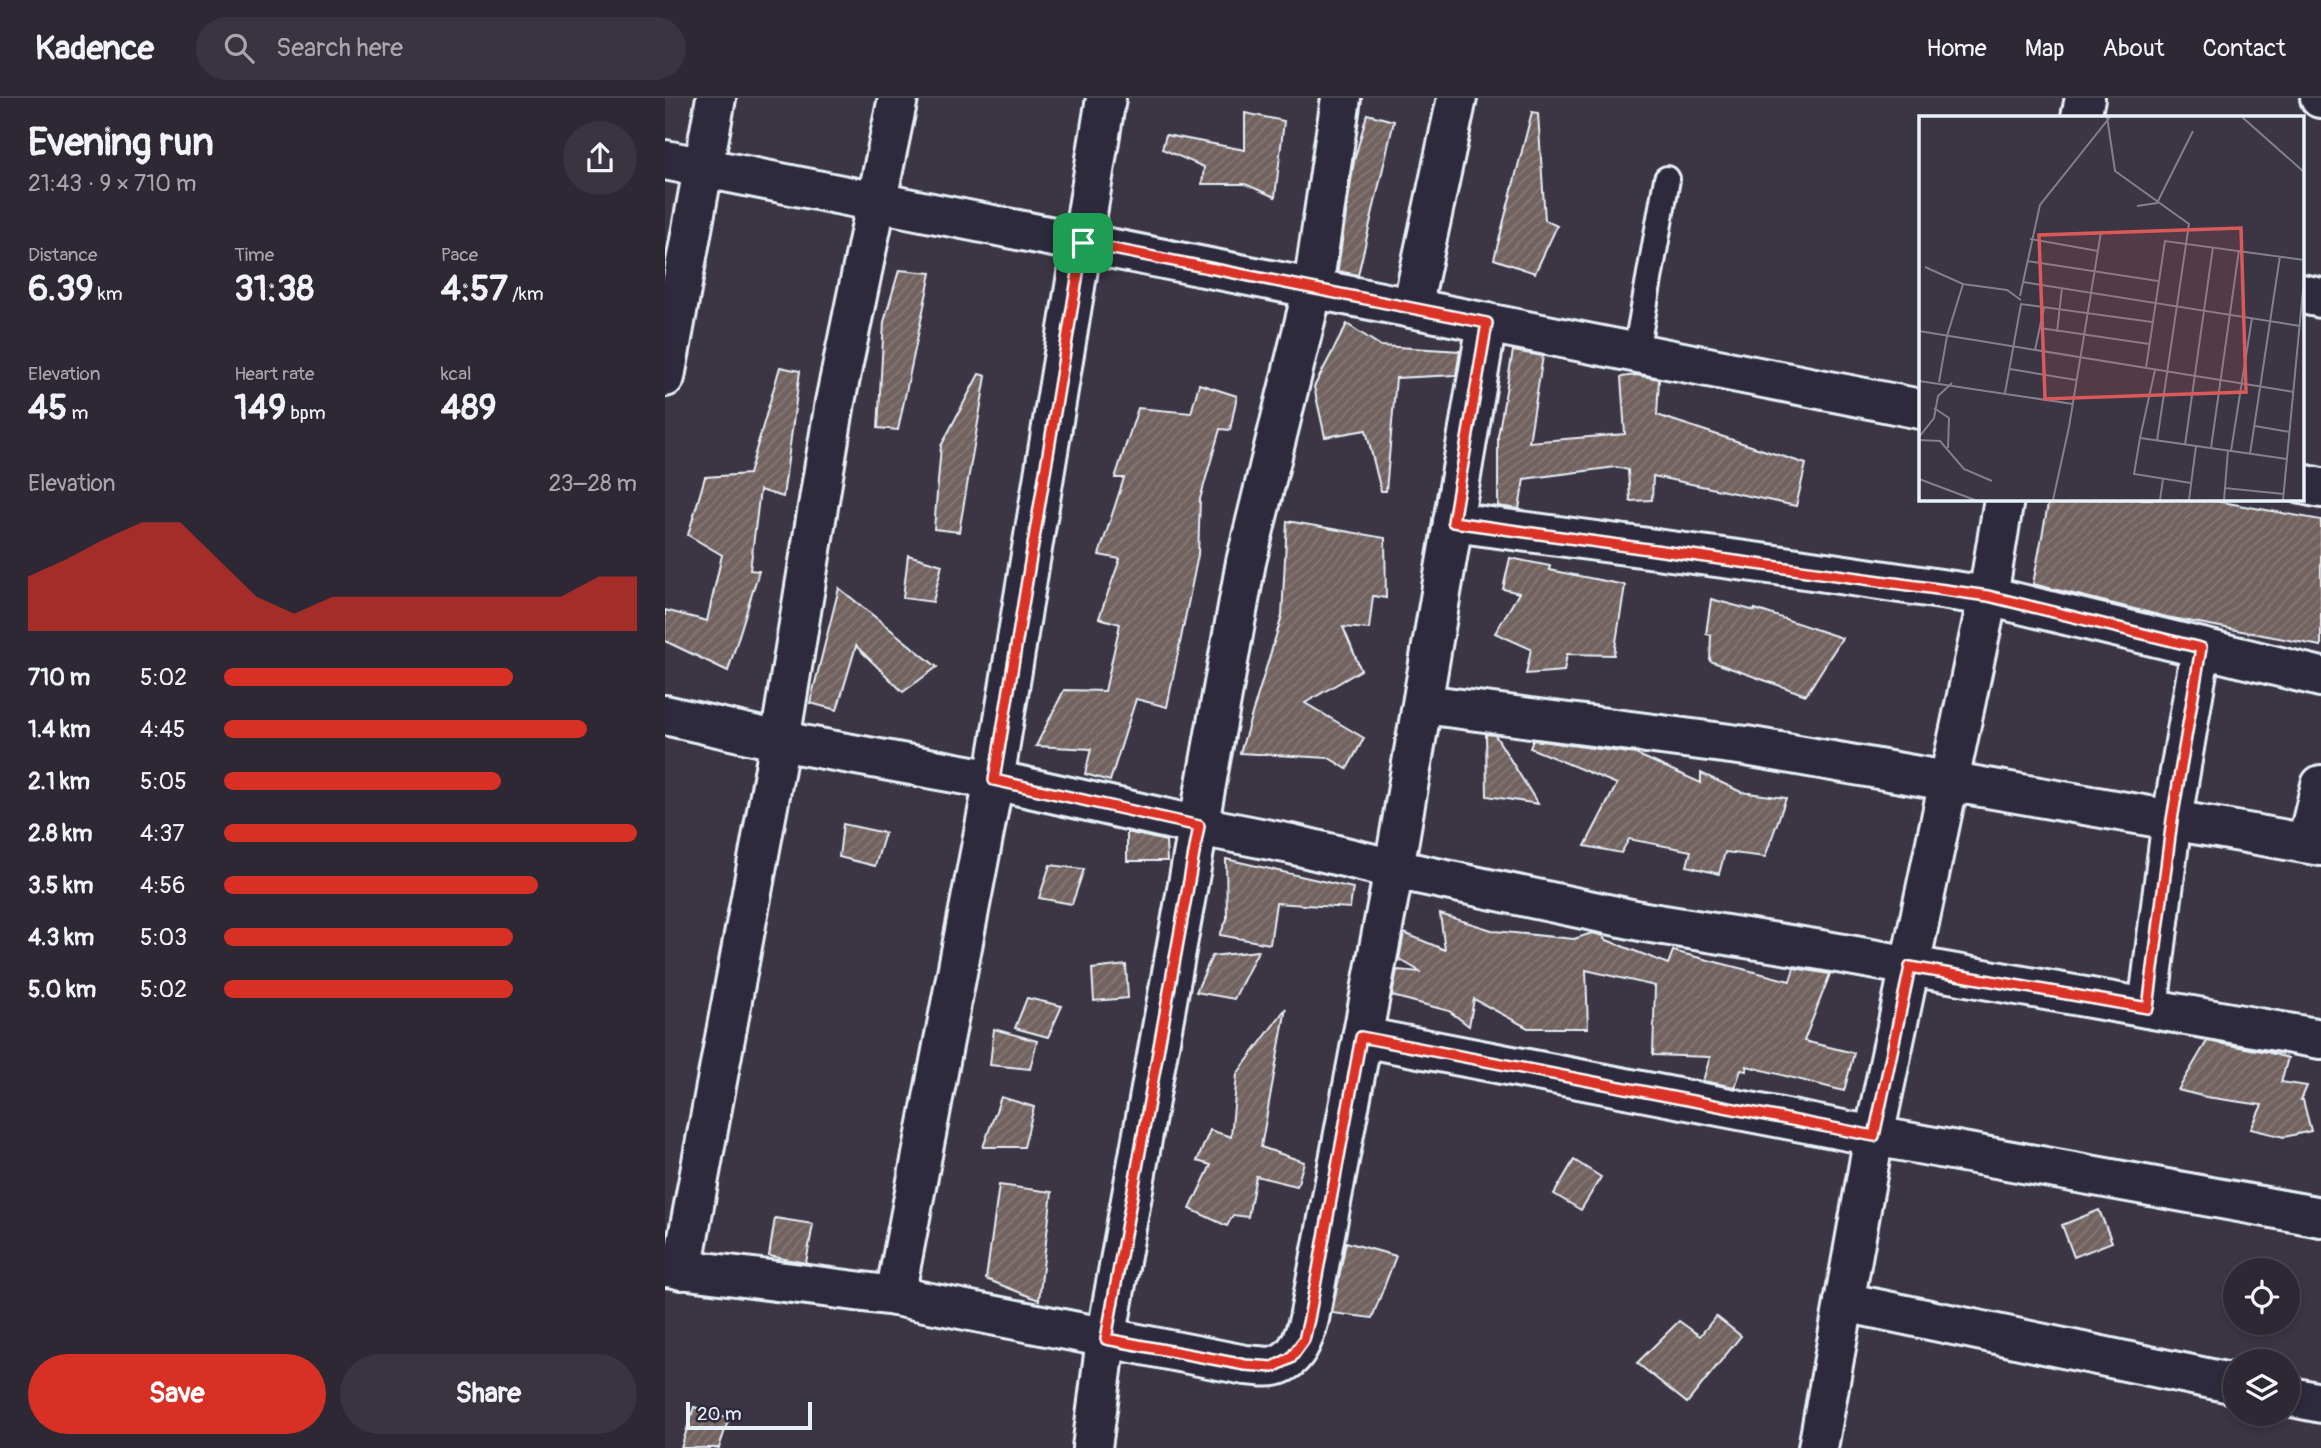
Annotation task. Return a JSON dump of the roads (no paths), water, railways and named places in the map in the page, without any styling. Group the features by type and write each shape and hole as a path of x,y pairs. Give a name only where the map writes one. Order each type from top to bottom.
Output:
{"street":[{"path":"665,377 716,98"},
{"path":"898,98 835,402 780,741 673,1269 895,1296 1245,1365 1273,1367 1291,1358 1304,1340 1309,1319 1394,869 1487,323"},
{"path":"895,1296 994,780 1106,98"},
{"path":"1091,1448 1106,1339 1246,562 1313,288 1341,98"},
{"path":"1412,308 1457,98"},
{"path":"2081,116 2085,98"},
{"path":"665,160 1919,409"},
{"path":"2303,294 2321,298"},
{"path":"2303,484 2321,488"},
{"path":"1818,1448 1874,1136 1988,596 2004,500"},
{"path":"1453,522 1988,596 2321,677"},
{"path":"2148,1008 2172,820 2201,648"},
{"path":"1423,704 1746,746 2314,845 2321,785"},
{"path":"665,715 780,741 994,780 1644,922 2321,1039"},
{"path":"1361,1037 1874,1136 2321,1217"},
{"path":"1845,1302 2223,1381"},
{"path":"2300,1399 2321,1403"}],"lane":[{"path":"1636,352 1667,179"}]}
